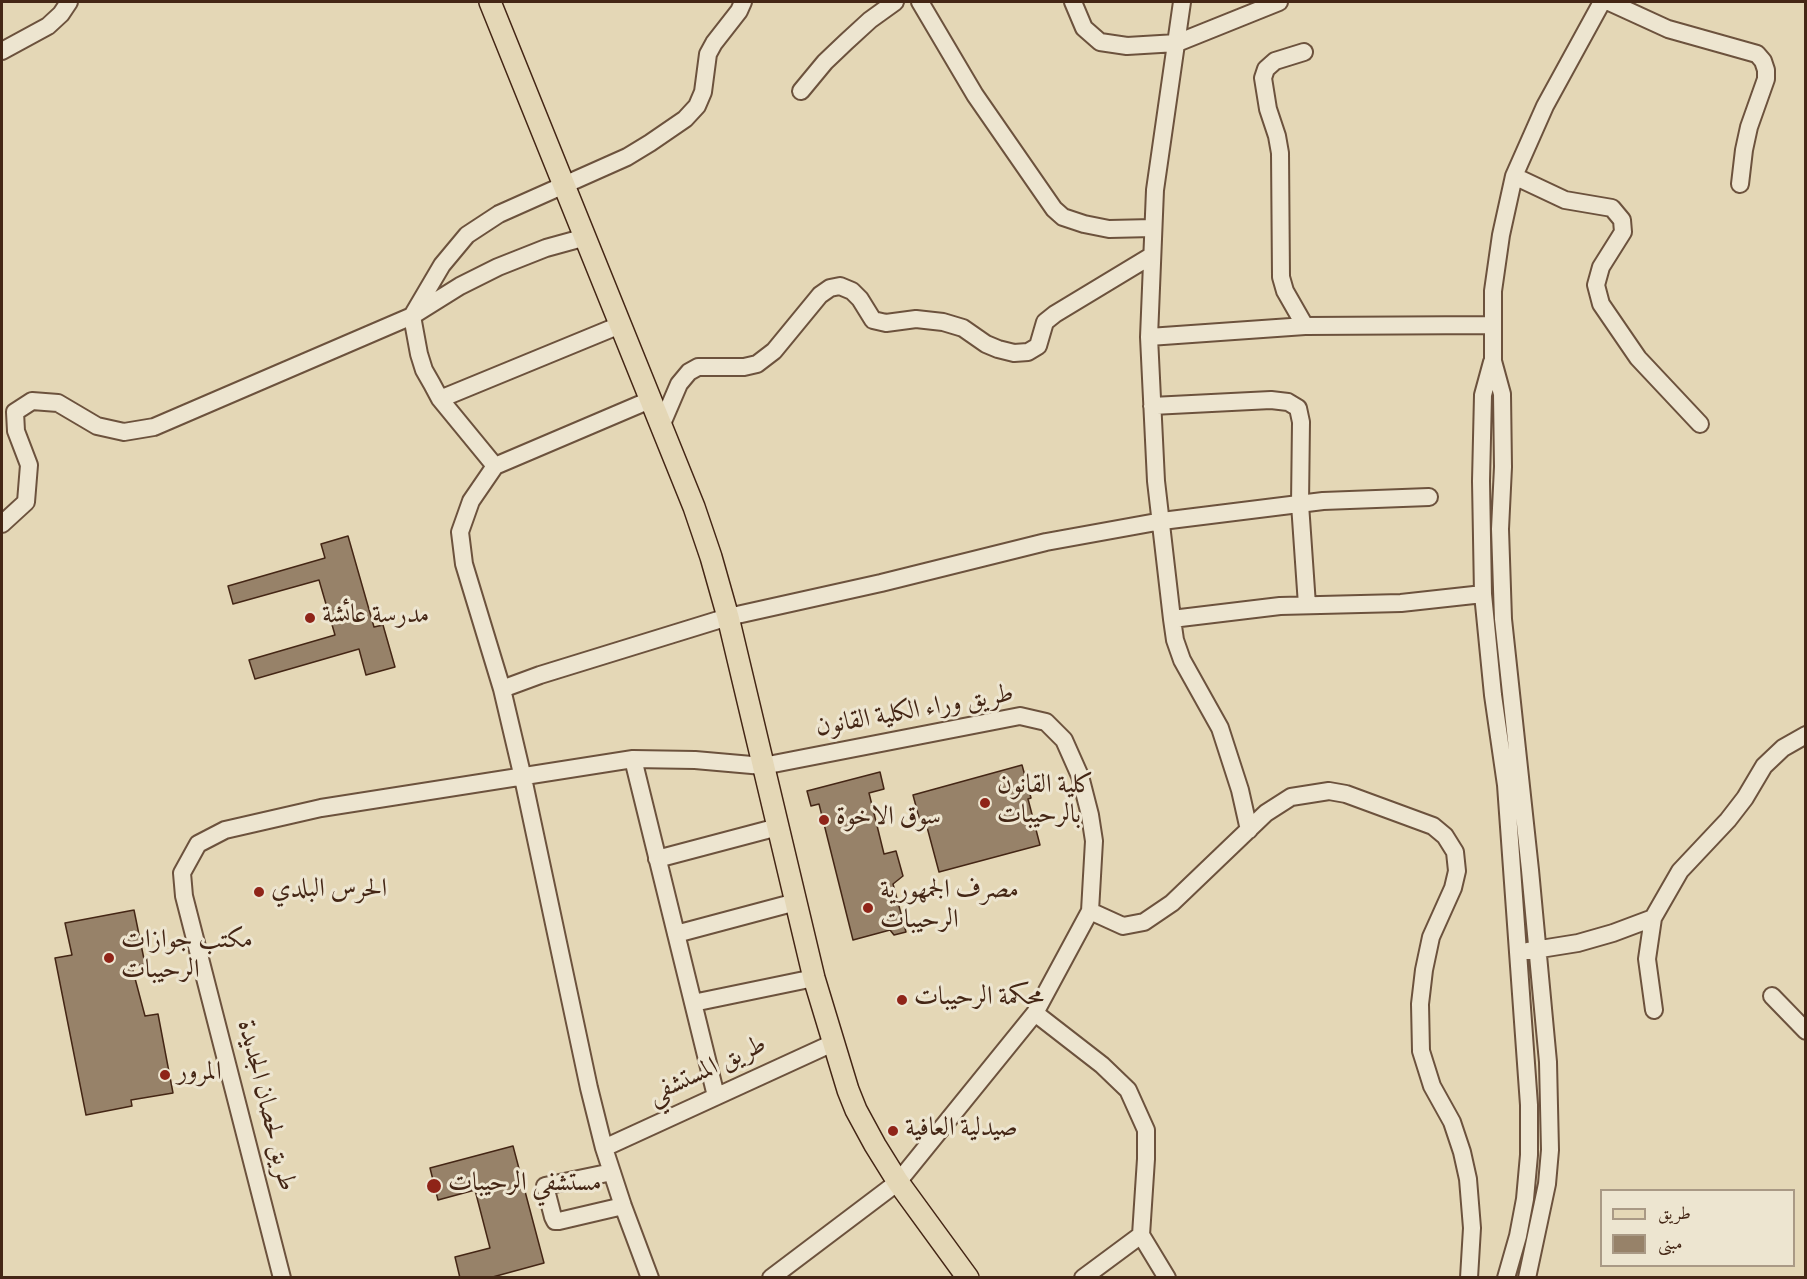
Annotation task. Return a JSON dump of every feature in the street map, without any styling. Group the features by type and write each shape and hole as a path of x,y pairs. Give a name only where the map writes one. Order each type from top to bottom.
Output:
{"main road":[{"path":"490,2 694,507 729,617 814,978 856,1110 898,1182 968,1278"}],"street":[{"path":"2,51 48,26 61,14 69,2"},
{"path":"495,466 440,399 424,370 412,316 442,265 468,235 499,214 627,157 685,119 697,106 703,92 708,54 743,2"},
{"path":"801,91 825,62 846,42 870,20 896,2"},
{"path":"920,2 975,95 1054,209 1063,217 1109,229 1153,228"},
{"path":"1073,2 1084,28 1100,42 1127,46 1177,43 1279,2"},
{"path":"1182,2 1155,190 1151,256 1149,338 1156,481 1175,640 1182,660 1220,728 1240,790 1249,830"},
{"path":"1506,1278 1518,1236 1525,1199 1529,1155 1529,1106 1518,952 1514,784 1502,591 1500,530 1503,394 1493,361 1493,291 1501,235 1514,176 1545,105 1602,2"},
{"path":"1610,2 1668,29 1757,54 1763,61 1766,79 1749,127 1740,184"},
{"path":"1304,52 1275,61 1266,69 1263,78 1268,109 1280,153 1281,277 1285,291 1305,326"},
{"path":"1514,176 1565,200 1612,208 1622,220 1623,232 1601,267 1596,285 1600,304 1638,358 1700,424"},
{"path":"2,524 26,502 29,465 16,430 15,412 32,401 58,403 97,426 124,432 154,427 412,316 460,286 498,267 546,248 586,237"},
{"path":"661,426 680,384 689,372 698,367 744,367 757,364 774,351 820,295 830,288 840,286 852,291 873,320 886,323 916,319 943,322 963,328 986,344 998,349 1014,353 1028,352 1038,346 1045,322 1055,314 1151,256"},
{"path":"1149,338 1305,326 1492,325"},
{"path":"440,399 620,326"},
{"path":"1493,361 1484,395 1481,481 1483,594 1493,695 1514,784 1538,951 1548,1062 1550,1150 1546,1193 1527,1278"},
{"path":"650,400 495,466 471,501 460,532 464,564 502,690 523,778 575,1026 604,1148 650,1278"},
{"path":"1152,406 1271,400 1288,402 1298,408 1301,422 1300,504 1307,605"},
{"path":"502,690 540,675 729,617 881,583 1046,542 1162,521 1323,501 1429,497"},
{"path":"1172,619 1280,606 1401,603 1483,594"},
{"name":"طريق وراء الكلية القانون","path":"198,844 225,830 321,808 633,759 763,766 1020,716 1046,722 1064,740 1080,776 1090,815 1094,841 1090,911 1035,1013 898,1182 771,1278"},
{"path":"1654,1010 1647,959 1653,918 1680,872 1728,820 1745,798 1764,766 1783,748 1806,735"},
{"path":"633,759 716,1096"},
{"path":"1090,911 1123,926 1144,922 1172,903 1266,813 1291,797 1329,791 1366,800 1433,826 1445,836 1455,852 1457,871 1453,888 1431,937 1424,970 1420,1004 1421,1051 1432,1086 1452,1122 1468,1179 1472,1228 1469,1278"},
{"path":"657,859 778,827"},
{"name":"طريق لحصان الجديدة","path":"198,844 182,873 184,896 282,1278"},
{"path":"676,934 796,902"},
{"path":"1518,952 1538,951 1578,943 1653,918"},
{"path":"693,1003 814,978"},
{"path":"1772,996 1806,1031"},
{"path":"1035,1013 1102,1065 1128,1090 1137,1108 1146,1130 1141,1235 1167,1278"},
{"name":"طريق المستشفي","path":"604,1148 833,1043"},
{"path":"612,1172 545,1186 553,1217 555,1221 559,1221 623,1206"},
{"path":"1083,1278 1141,1235"}],"building":[{"path":"348,536 374,627 383,625 395,667 366,675 359,649 255,679 249,660 335,635 319,580 233,604 228,586 325,558 321,544"},
{"path":"1022,765 1040,845 939,872 927,827 922,829 913,795"},
{"path":"880,772 884,789 869,793 884,854 896,851 903,876 893,884 906,932 894,935 890,930 853,940 819,804 811,806 807,791"},
{"path":"134,910 145,964 132,967 145,1016 158,1014 173,1093 131,1100 132,1106 86,1115 55,958 72,955 65,923"},
{"path":"513,1146 544,1263 489,1278 460,1278 455,1257 490,1248 475,1190 438,1200 430,1168"}],"place":[{"name":"مدرسة عائشة","path":"310,618"},
{"name":"كلية القانون بالرحيبات","path":"985,803"},
{"name":"سوق الاخوة","path":"824,820"},
{"name":"الحرس البلدي","path":"259,892"},
{"name":"مصرف الجمهورية الرحيبات","path":"868,908"},
{"name":"مكتب جوازات الرحيبات","path":"109,958"},
{"name":"محكمة الرحيبات","path":"902,1000"},
{"name":"المرور","path":"165,1075"},
{"name":"صيدلية العافية","path":"893,1131"},
{"name":"مستشفي الرحيبات","path":"434,1186"}]}
